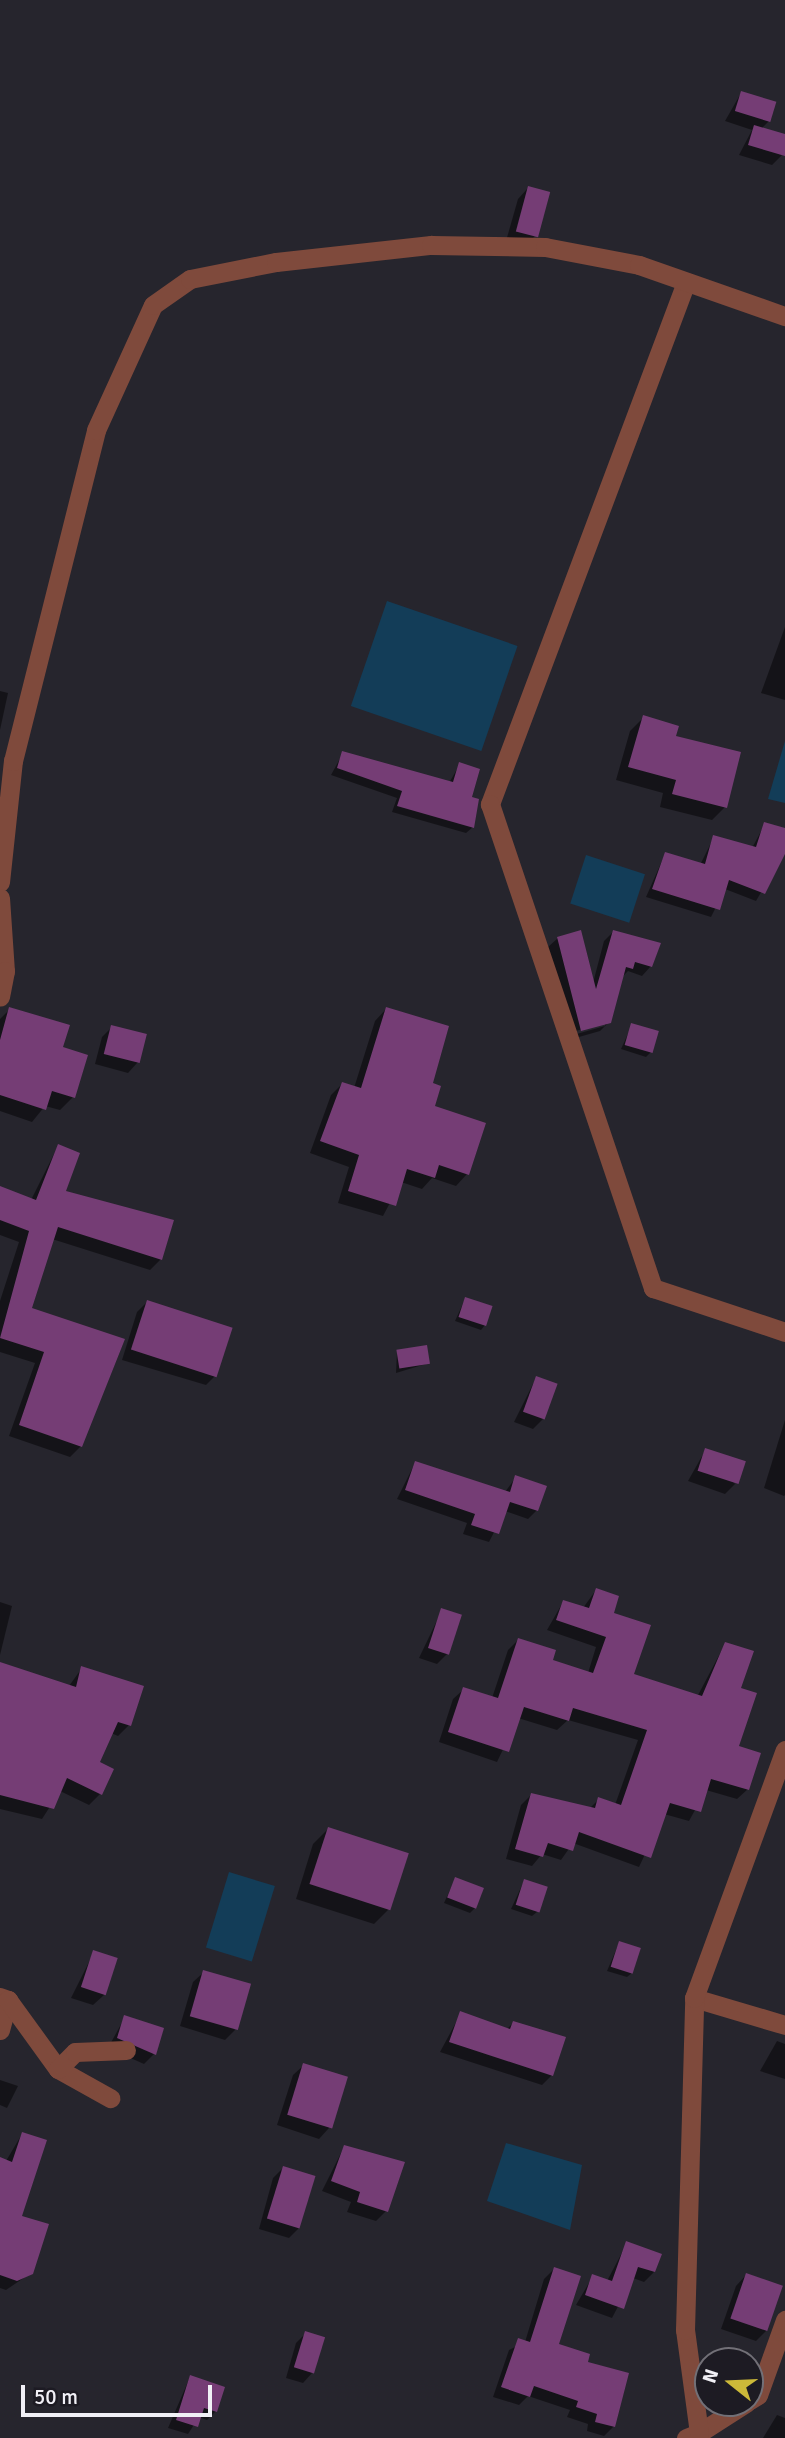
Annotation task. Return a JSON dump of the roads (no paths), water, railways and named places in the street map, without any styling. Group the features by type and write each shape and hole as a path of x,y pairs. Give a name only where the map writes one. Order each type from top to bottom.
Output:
{"street":[{"path":"0,882 13,761 96,430 153,305 190,279 276,262 431,245 545,247 686,282 785,316"},
{"path":"686,282 490,804 653,1289 785,1332"},
{"path":"0,898 5,971 0,997"},
{"path":"723,2417 692,2435 685,2330 694,1998 785,1750"},
{"path":"0,2030 4,1998"},
{"path":"4,1998 58,2069 110,2098"},
{"path":"694,1998 785,2025"},
{"path":"58,2069 75,2053 126,2050"},
{"path":"764,2378 785,2320"}],"water":[{"path":"387,601 517,646 481,751 351,706"},
{"path":"785,741 785,803 768,799"},
{"path":"586,855 645,874 629,923 570,904"},
{"path":"229,1872 275,1886 252,1962 206,1948"},
{"path":"506,2143 582,2165 570,2230 487,2201"}]}
